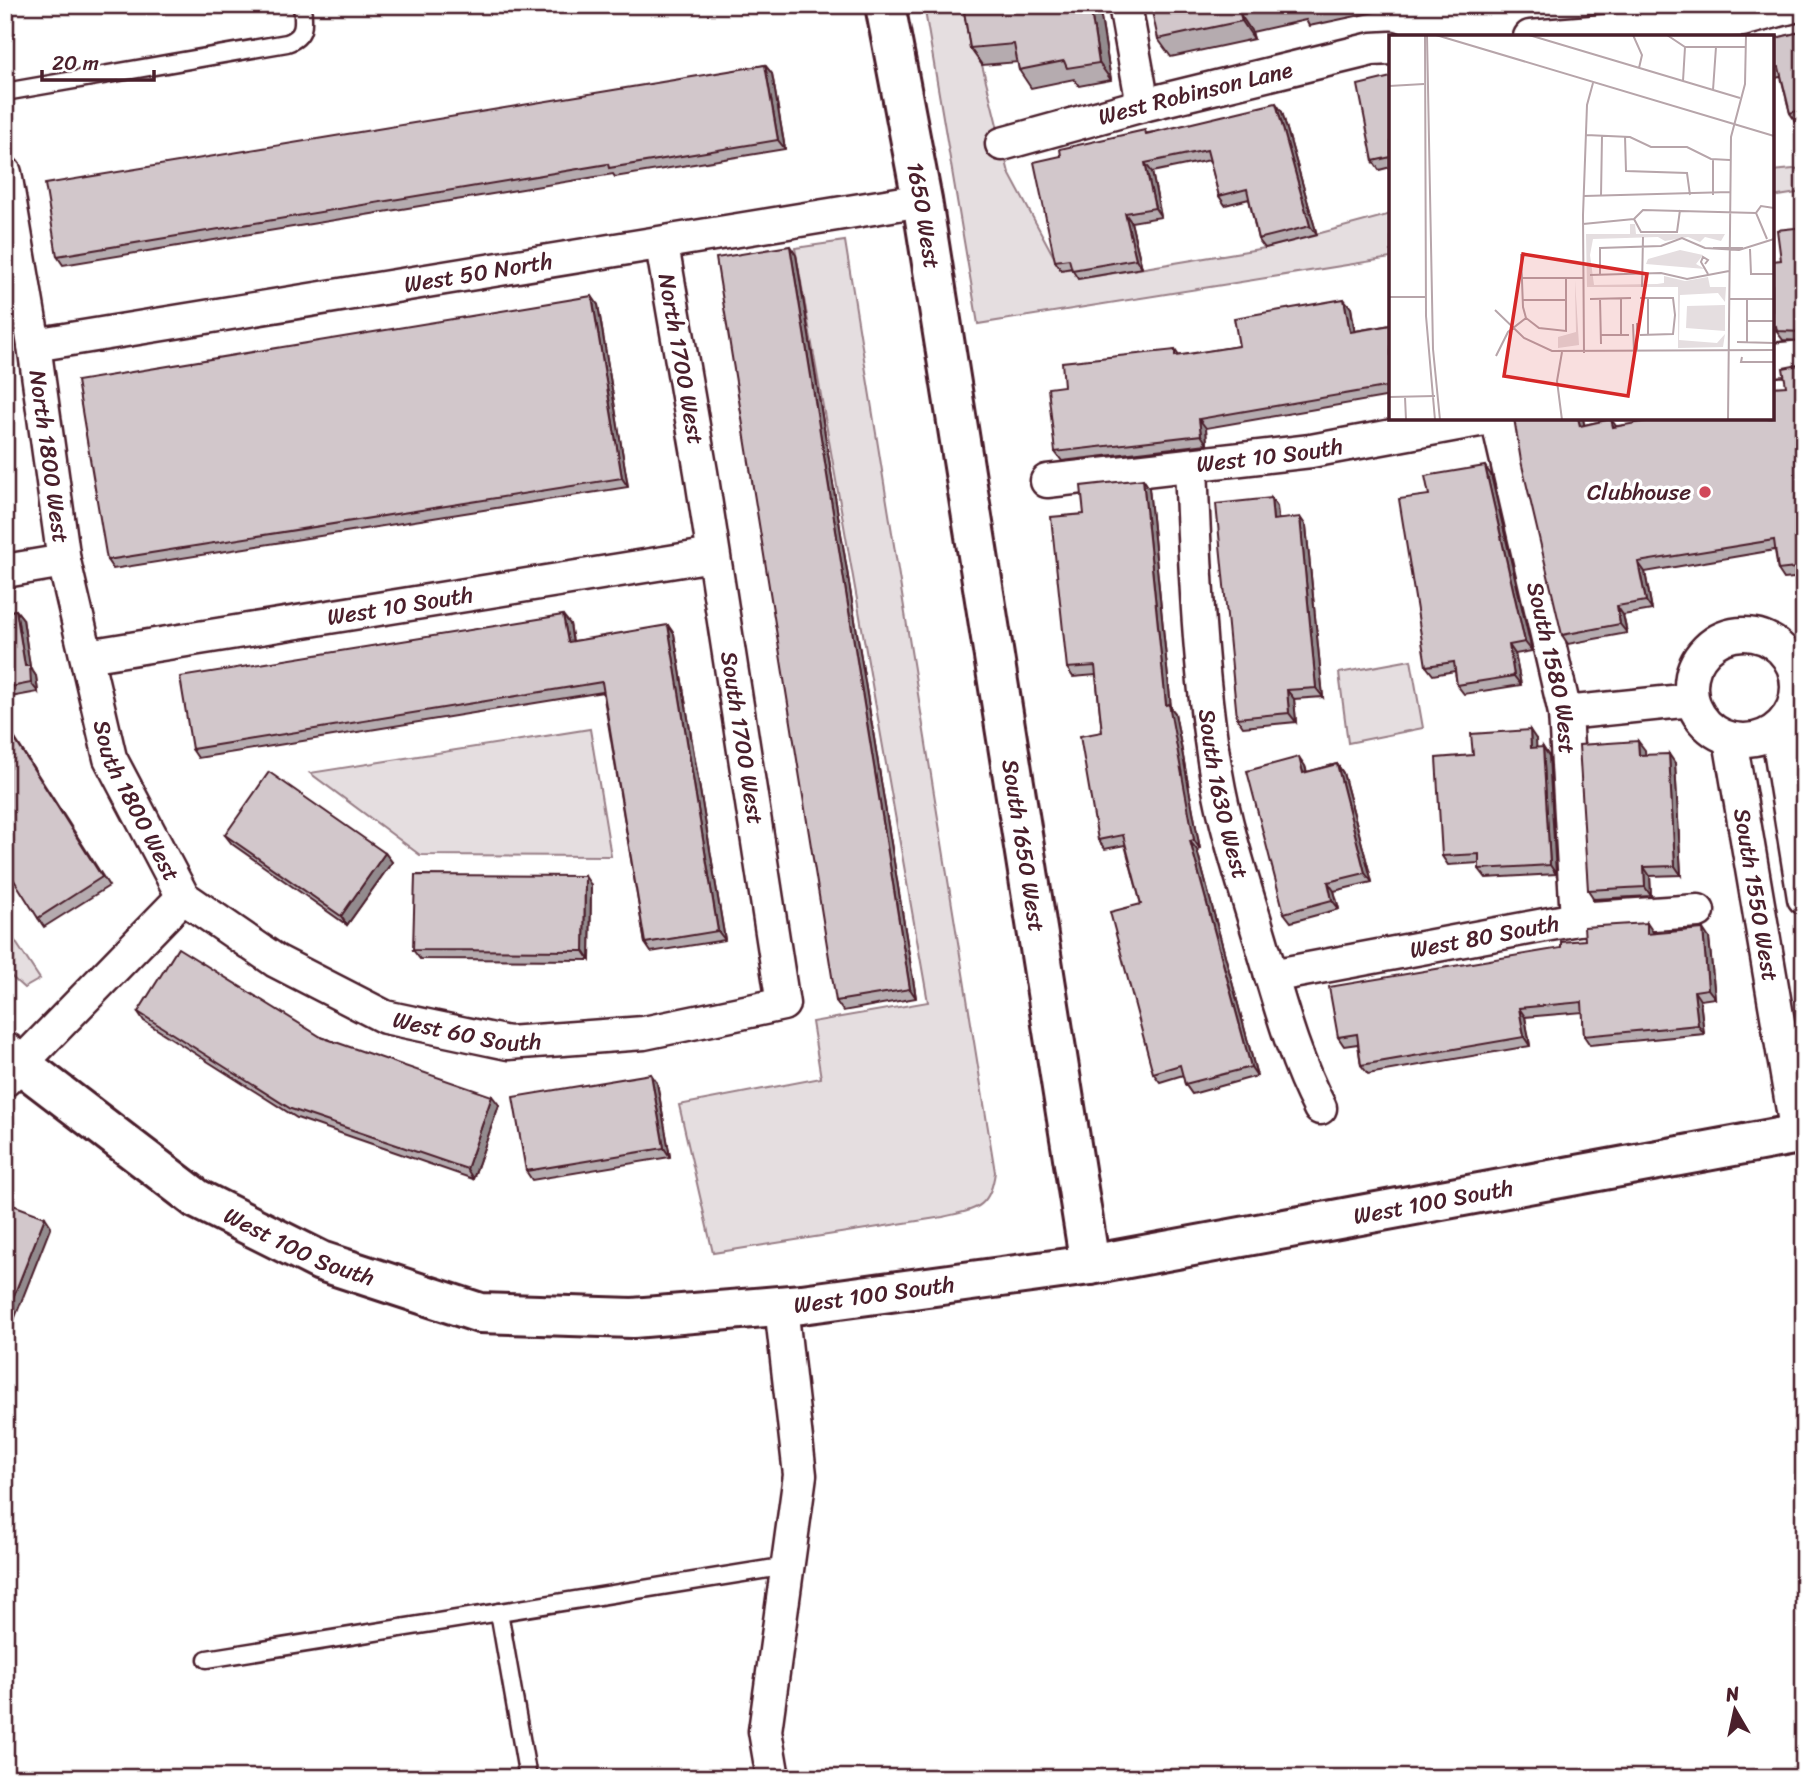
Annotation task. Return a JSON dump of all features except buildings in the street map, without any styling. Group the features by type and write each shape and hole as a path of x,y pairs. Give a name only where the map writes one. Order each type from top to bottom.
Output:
{"street":[{"name":"1650 West","path":"885,5 922,200 957,427"},
{"path":"1125,5 1143,105"},
{"path":"1556,35 1742,21 1798,5"},
{"name":"West Robinson Lane","path":"1002,144 1143,105 1373,49 1389,48"},
{"name":"North 1800 West","path":"5,173 34,345 64,561 77,616"},
{"name":"West 50 North","path":"34,345 662,245 922,200"},
{"name":"North 1700 West","path":"662,245 701,472"},
{"path":"1774,360 1804,357"},
{"name":"West 10 South","path":"1047,481 1324,449 1479,420"},
{"name":"South 1580 West","path":"1497,420 1565,713 1577,919"},
{"name":"South 1650 West","path":"957,427 1090,1265"},
{"name":"South 1630 West","path":"1191,465 1197,606 1216,773 1236,856 1271,976 1309,1087 1320,1108"},
{"name":"South 1700 West","path":"701,472 783,1004"},
{"name":"West 10 South","path":"86,656 713,555"},
{"path":"5,570 64,561"},
{"name":"South 1800 West","path":"10,1066 183,897 110,758 77,616"},
{"path":"1757,635 1774,643 1800,671 1796,704 1789,718 1777,730 1763,738 1746,741 1730,739 1705,724 1692,699 1691,681 1696,664 1707,649 1730,636 1757,635"},
{"path":"1565,713 1692,699"},
{"name":"South 1550 West","path":"1777,730 1804,898"},
{"name":"South 1550 West","path":"1730,739 1800,1134"},
{"name":"West 60 South","path":"183,897 276,961 385,1017 508,1043 644,1033 783,1004"},
{"name":"West 80 South","path":"1271,976 1577,919 1698,911"},
{"name":"West 100 South","path":"10,1066 197,1199 321,1261 480,1313 633,1318 781,1306 1090,1265 1800,1134"},
{"path":"773,1778 765,1731 800,1475 781,1306"}],"lane":[{"path":"5,92 287,43 298,39 305,27 302,5"},
{"path":"207,1659 788,1566"},
{"path":"499,1612 522,1777"}],"shaded area":[{"path":"924,5 973,5 982,65 1009,173 1061,270 1076,268 1078,279 1265,248 1389,215 1389,258 978,324"},
{"path":"1804,168 1804,192 1774,197 1774,171"},
{"path":"845,241 995,1172 993,1184 985,1200 964,1212 713,1253 679,1105 821,1078 812,1022 928,1002 795,248"},
{"path":"1411,660 1423,728 1348,743 1339,673"},
{"path":"590,729 611,856 420,855 310,773"},
{"path":"5,926 40,979 24,988 5,971"}],"place":[{"name":"Clubhouse","path":"1705,492"}]}
